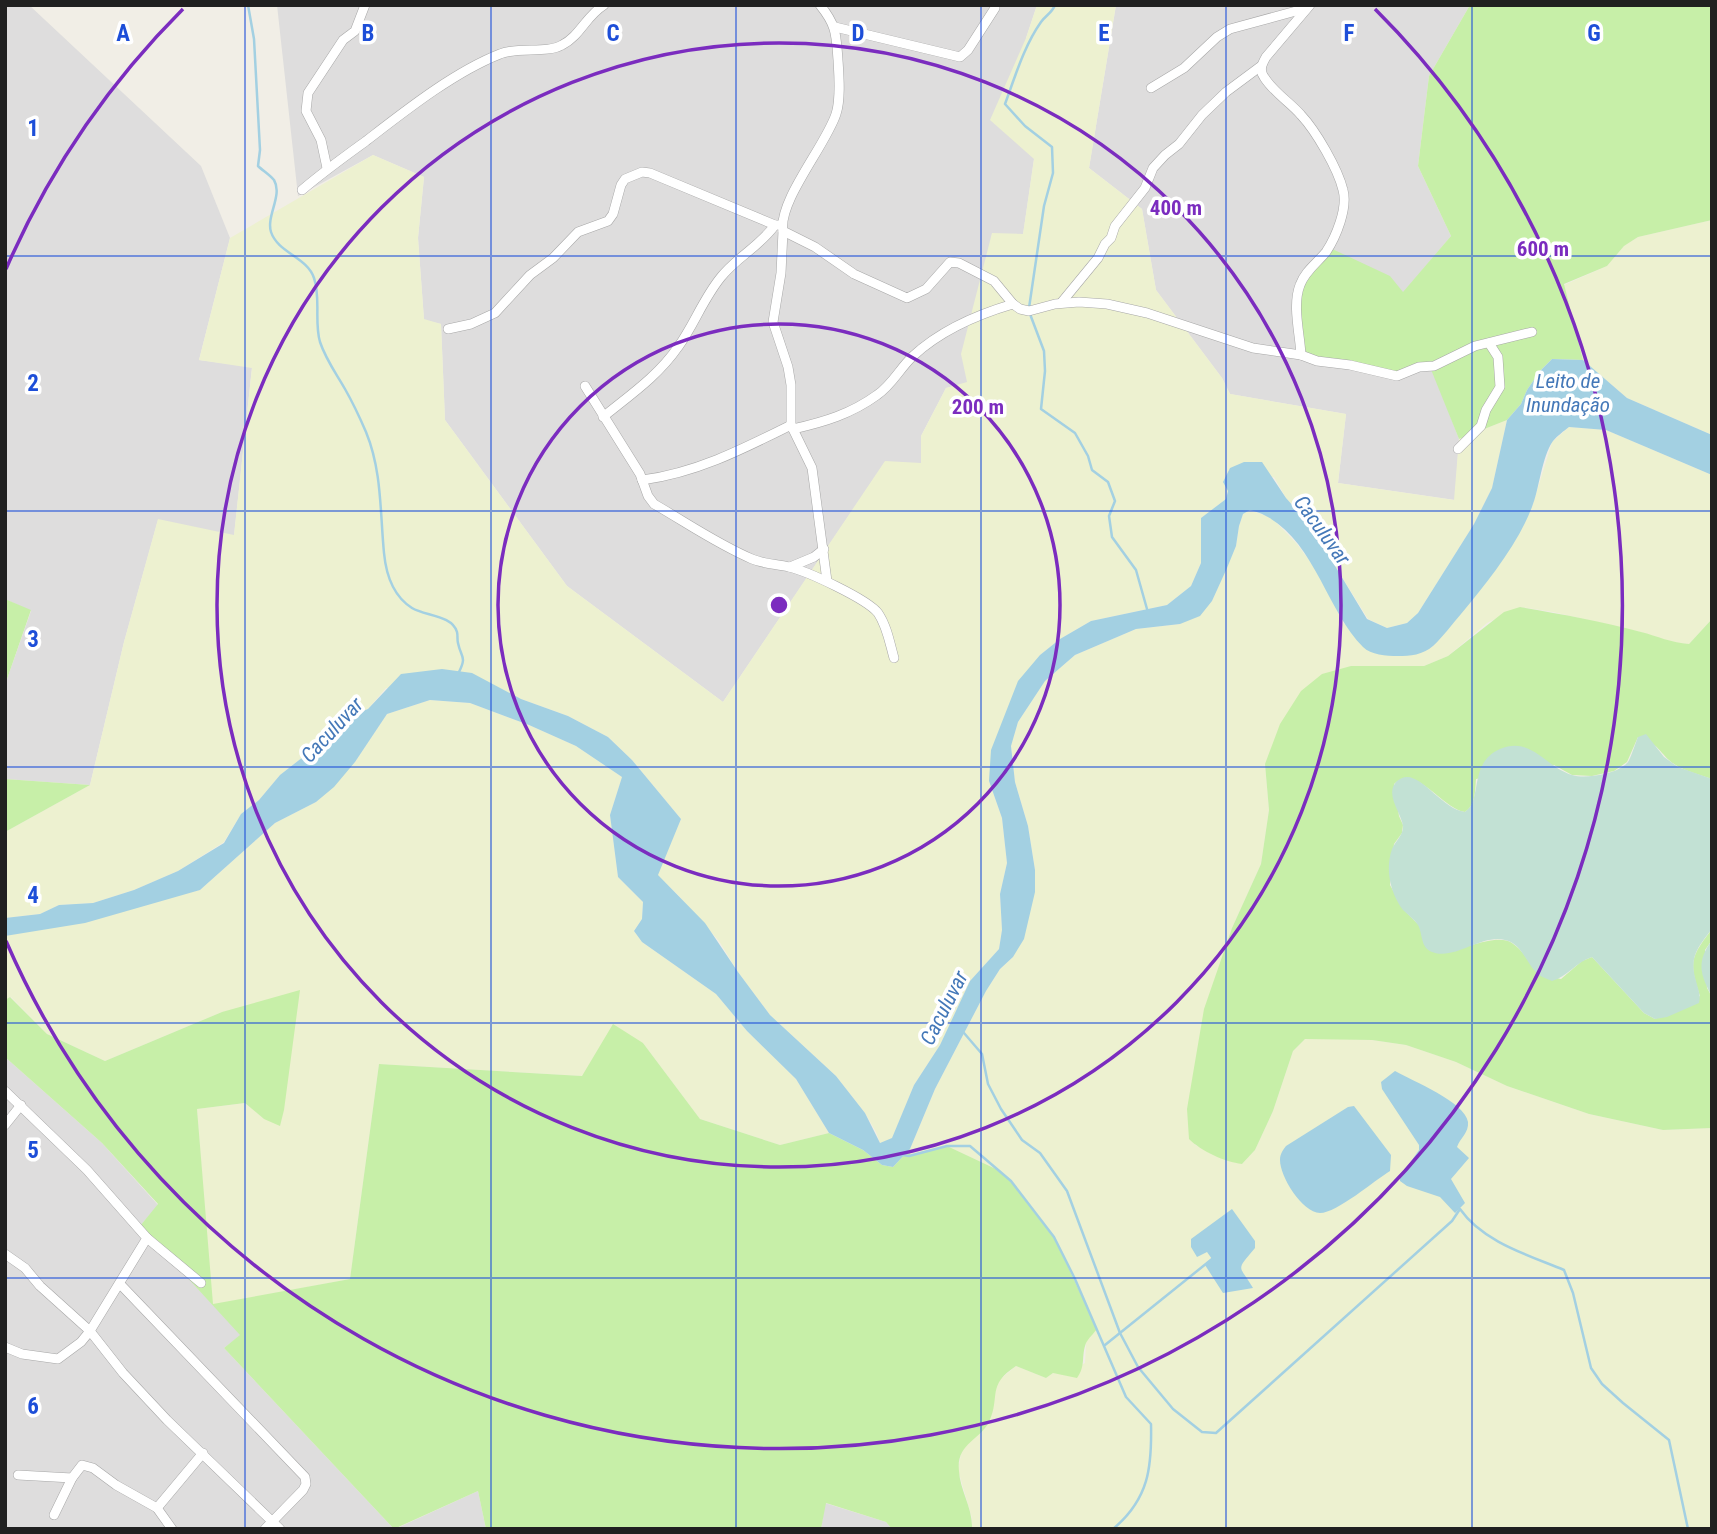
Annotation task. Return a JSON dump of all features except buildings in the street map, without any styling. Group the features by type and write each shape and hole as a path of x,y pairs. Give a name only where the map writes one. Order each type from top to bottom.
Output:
{"street":[{"path":"327,168 321,140 306,111 308,93 343,40 355,31 365,5"},
{"path":"302,190 327,168 425,97 481,64 514,50 559,48 572,40 586,20 604,5"},
{"path":"821,5 835,27 837,111 797,187 780,227 781,273 773,314 790,376 792,427 812,468 827,581"},
{"path":"1061,303 1098,258 1115,226 1145,188 1153,168 1179,144 1202,115 1226,92 1261,66 1309,6"},
{"path":"1151,88 1180,72 1217,37 1230,29 1309,6"},
{"path":"835,27 960,57 968,50 995,8"},
{"path":"1261,66 1262,75 1282,99 1301,115 1315,135 1343,191 1344,205 1332,240 1299,287 1297,305 1301,355"},
{"path":"448,329 471,324 495,313 530,275 553,258 578,232 608,220 613,214 621,184 632,175 650,173 780,227 854,274 907,298 926,289 950,262 959,263 994,281 1020,309 1029,311 1061,303 1098,303 1147,313 1252,348 1301,355 1317,361 1350,365 1397,376 1419,367 1434,366 1460,352 1532,332"},
{"path":"603,417 665,365 721,277 780,227"},
{"path":"642,480 671,476 718,460 792,427 832,420 878,394 914,355 940,337 987,312 1013,304"},
{"path":"1458,449 1481,426 1486,410 1500,387 1498,357 1489,343"},
{"path":"584,386 640,474 654,504 712,540 754,560 790,567 827,581 871,607 879,614 894,659"},
{"path":"790,567 814,557 824,549"},
{"path":"5,1091 87,1170 147,1238 201,1283"},
{"path":"5,1125 21,1105"},
{"path":"5,1347 22,1354 58,1359 81,1342 147,1238"},
{"path":"5,1254 25,1268 40,1286 90,1331 123,1373 272,1527 303,1490 305,1477 120,1284"},
{"path":"157,1508 203,1453"},
{"path":"54,1515 72,1478 82,1465 88,1466 157,1508 172,1529"},
{"path":"18,1475 72,1478"}],"shaded area":[{"path":"5,5 29,5 201,166 230,238 199,360 252,367 234,536 158,520 124,642 90,785 5,779 5,685 31,611 5,599"},
{"path":"277,5 1037,5 1026,38 1034,159 1023,235 992,234 967,383 946,388 921,436 921,464 885,462 723,702 567,586 445,420 441,324 424,320 418,238 424,177 373,155 298,196"},
{"path":"1116,5 1470,5 1429,76 1418,166 1451,236 1403,293 1459,439 1455,500 1338,483 1346,414 1230,394 1222,378 1156,290 1142,209 1089,168"},
{"path":"5,1057 102,1143 158,1205 140,1226 241,1335 224,1348 394,1529 5,1529"},
{"path":"478,1491 486,1529 395,1529"},
{"path":"825,1503 886,1522 892,1529 821,1529"}],"green space":[{"path":"1037,5 1116,5 1089,168 1142,209 1156,290 1222,378 1230,394 1346,414 1338,483 1454,500 1459,439 1507,420 1492,488 1474,524 1418,613 1407,623 1387,628 1368,619 1311,527 1286,498 1274,477 1228,491 1226,499 1201,518 1201,563 1191,586 1167,605 1091,621 1060,639 1040,655 989,781 1002,818 1007,863 1000,894 1002,930 999,949 970,981 940,1045 914,1085 892,1139 880,1143 865,1113 836,1076 770,1015 719,941 657,875 681,819 632,760 608,737 568,716 521,699 386,688 368,709 347,717 331,735 280,775 259,800 241,814 224,842 178,871 134,890 93,903 59,905 40,914 5,918 5,832 90,785 124,642 158,519 234,535 252,368 199,360 230,238 373,155 424,177 418,238 424,319 441,324 445,420 567,586 723,702 885,461 921,463 921,436 946,388 967,382 961,354 992,233 1023,234 1034,159 990,120 1026,38"},
{"path":"1470,5 1712,5 1712,220 1638,237 1624,246 1607,266 1564,284 1583,360 1552,359 1540,371 1521,404 1507,420 1459,439 1430,367 1402,375 1301,355 1297,305 1307,272 1328,247 1390,276 1403,292 1451,236 1418,166 1429,76"},
{"path":"1712,220 1712,435 1627,398 1583,360 1564,285 1607,266 1624,246 1638,237"},
{"path":"1569,427 1606,430 1712,475 1712,619 1689,644 1553,612 1520,607 1487,623 1448,656 1424,666 1351,666 1265,764 1269,810 1261,864 1232,928 1195,1145 1242,1164 1255,1150 1273,1111 1293,1051 1305,1039 1326,1038 1406,1045 1456,1062 1507,1086 1589,1114 1663,1130 1712,1128 1712,1529 972,1529 972,1518 958,1470 962,1449 988,1422 997,1382 1016,1366 1046,1378 1053,1373 1063,1374 1085,1363 1086,1343 998,1170 947,1146 909,1156 935,1089 986,991 1000,969 1013,957 1035,870 1028,826 1015,782 1011,745 1018,722 1045,681 1075,655 1136,629 1180,624 1212,601 1236,546 1243,514 1250,510 1272,518 1297,544 1320,575 1344,624 1432,647 1479,591 1516,539 1532,507 1552,442"},
{"path":"5,599 31,610 5,685"},
{"path":"1520,607 1596,621 1689,644 1712,619 1712,779 1679,767 1656,746 1638,737 1627,762 1614,771 1592,776 1572,775 1554,765 1476,779 1473,801 1465,812 1456,809 1420,783 1402,779 1394,784 1403,825 1402,833 1394,844 1390,885 1404,910 1446,953 1470,945 1506,940 1520,949 1538,974 1561,979 1582,961 1592,957 1644,1013 1655,1019 1700,996 1694,975 1694,961 1699,947 1712,929 1712,940 1705,950 1707,988 1712,997 1712,1128 1663,1130 1589,1114 1507,1086 1456,1062 1406,1045 1372,1040 1305,1039 1293,1051 1273,1111 1255,1150 1242,1164 1207,1152 1189,1139 1187,1109 1204,1009 1232,928 1261,864 1269,810 1265,764 1280,724 1301,691 1322,674 1351,666 1424,666 1448,656 1504,612"},
{"path":"430,700 470,703 529,725 576,746 622,777 610,815 618,877 643,902 642,919 634,931 642,942 716,994 747,1031 796,1079 829,1133 780,1145 700,1119 643,1043 582,1076 379,1064 350,1279 212,1305 197,1109 246,1103 264,1119 222,1012 105,1061 47,1034 11,997 5,1000 5,936 200,890 275,823 316,802 355,762 387,714"},
{"path":"1646,734 1664,757 1678,767 1712,779 1712,929 1698,947 1694,959 1699,1003 1667,1017 1655,1019 1644,1013 1592,957 1552,981 1538,974 1520,949 1505,940 1487,941 1450,953 1441,954 1428,950 1418,925 1403,910 1390,881 1392,849 1403,829 1392,792 1397,781 1406,777 1413,778 1449,805 1465,812 1474,799 1484,763 1500,749 1521,746 1530,749 1562,771 1584,777 1614,771 1626,764 1638,737"},
{"path":"5,779 90,785 5,832"},
{"path":"1712,940 1712,997 1703,975 1702,962"},
{"path":"300,990 280,1126 264,1119 245,1103 197,1109 213,1304 350,1279 379,1064 582,1076 613,1024 643,1043 700,1119 780,1145 829,1133 863,1150 882,1165 893,1167 910,1149 910,1156 947,1146 998,1170 1011,1181 1054,1237 1097,1329 1086,1343 1080,1374 1077,1378 1053,1373 1046,1378 1016,1366 1001,1380 997,1386 989,1422 965,1449 959,1462 972,1529 892,1529 886,1522 826,1503 821,1529 486,1529 478,1491 394,1529 224,1348 240,1335 140,1226 158,1204 102,1143 5,1057 5,1000 10,997 47,1034 105,1061 222,1012"}],"water":[{"name":"Leito de Inundação","path":"1552,359 1583,360 1627,398 1712,435 1712,475 1606,430 1569,427 1549,447 1532,507 1510,550 1444,635 1421,653 1407,656 1384,655 1370,652 1363,647 1349,631 1315,570 1288,532 1271,519 1250,510 1243,514 1236,546 1227,568 1212,601 1200,616 1180,624 1136,629 1075,655 1045,681 1018,722 1011,746 1015,782 1028,826 1035,870 1035,892 1024,939 986,991 935,1089 910,1149 893,1167 882,1165 863,1150 829,1133 796,1079 747,1031 716,994 642,942 634,931 642,919 643,902 618,877 610,815 622,777 576,746 470,703 430,700 387,714 355,762 334,787 316,802 275,823 200,890 85,923 5,936 5,918 40,914 59,905 93,903 134,890 178,871 224,843 241,814 259,800 280,775 331,735 347,717 368,709 401,674 442,669 472,673 521,699 568,716 608,737 632,760 681,819 658,875 705,923 770,1015 836,1076 865,1113 880,1143 892,1138 914,1085 940,1045 970,981 999,949 1002,930 1000,894 1007,863 1002,818 989,781 991,750 1018,681 1040,655 1060,639 1091,621 1167,605 1191,586 1201,563 1201,518 1226,499 1228,491 1223,482 1230,468 1244,462 1262,462 1286,498 1311,526 1367,619 1387,628 1407,623 1418,613 1474,524 1492,488 1507,420 1521,404 1540,371"},
{"path":"1395,1071 1448,1100 1465,1114 1467,1129 1457,1147 1469,1158 1451,1179 1465,1203 1455,1213 1440,1197 1400,1181 1419,1150 1419,1145 1382,1089 1381,1082"},
{"path":"1354,1106 1391,1155 1390,1171 1336,1208 1320,1213 1313,1211 1293,1193 1281,1167 1281,1154 1286,1146 1348,1107"},
{"path":"1232,1209 1255,1241 1255,1248 1241,1268 1253,1288 1223,1293 1205,1265 1212,1259 1207,1252 1197,1257 1191,1247 1191,1239"}],"waterway":[{"path":"248,5 254,39 260,150 258,166 274,180 277,192 271,232 280,245 305,265 314,278 320,342 359,416 375,462 385,561 392,584 400,597 412,608 444,619 454,626 463,660 459,672"},
{"path":"1029,308 1044,206 1053,173 1052,147 1025,126 1005,104 1030,41 1055,5"},
{"path":"1030,314 1044,351 1041,409 1075,433 1088,456 1092,470 1108,482 1115,501 1109,516 1112,537 1136,570 1147,609"},
{"path":"964,1033 982,1054 988,1084 1001,1109 1022,1140 1040,1153 1067,1191 1120,1333 1138,1367 1173,1409 1202,1432 1216,1433 1452,1221 1460,1209 1494,1239 1564,1270 1573,1293 1591,1368 1602,1384 1669,1440 1688,1529"},
{"path":"903,1155 909,1156 947,1146 970,1146 1011,1181 1054,1237 1126,1397 1151,1424 1151,1454 1146,1481 1134,1506 1113,1529"},
{"path":"1105,1345 1212,1259"}],"water label":[{"name":"Caculuvar","path":"1322,530"},
{"name":"Caculuvar","path":"332,730"},
{"name":"Caculuvar","path":"944,1008"}]}
